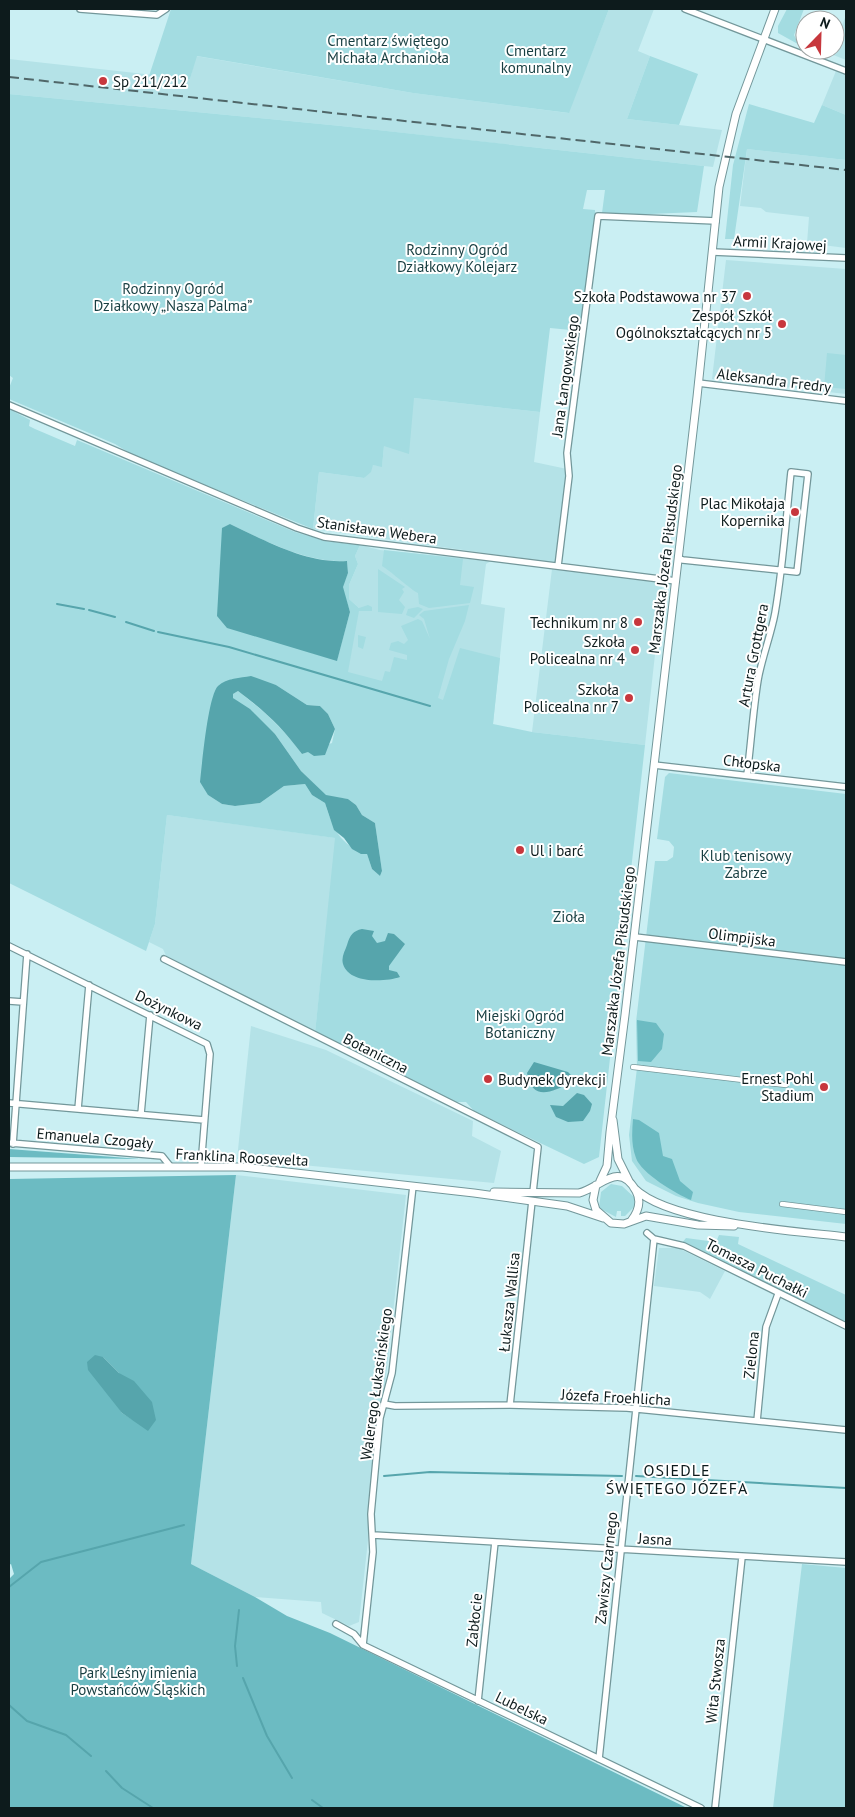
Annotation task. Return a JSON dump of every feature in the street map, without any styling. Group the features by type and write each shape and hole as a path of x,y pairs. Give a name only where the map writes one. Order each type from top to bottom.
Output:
{"street":[{"path":"80,9 157,15 166,9"},
{"path":"685,9 846,71"},
{"name":"Marszałka Józefa Piłsudskiego","path":"598,1183 607,1171 679,559 719,187 728,143 775,9"},
{"name":"Jana Łangowskiego","path":"558,566 569,476 567,453 598,216 716,222"},
{"name":"Armii Krajowej","path":"713,252 846,258"},
{"name":"Aleksandra Fredry","path":"698,383 846,401"},
{"name":"Stanisława Webera","path":"9,404 308,532 357,542 676,581"},
{"path":"679,559 797,572 808,474 791,472 780,570"},
{"name":"Artura Grottgera","path":"747,775 757,689 775,612 780,570"},
{"name":"Chłopska","path":"654,765 846,787"},
{"name":"Olimpijska","path":"634,937 846,962"},
{"name":"Dożynkowa","path":"9,946 202,1041 210,1048 201,1166"},
{"name":"Emanuela Czogały","path":"27,954 16,1104 11,1144 162,1156 170,1166"},
{"name":"Botaniczna","path":"164,960 538,1147 533,1192"},
{"name":"Emanuela Czogały","path":"78,1109 89,985"},
{"path":"9,1001 23,1002"},
{"name":"Emanuela Czogały","path":"141,1114 150,1015"},
{"path":"633,1067 786,1085"},
{"name":"Emanuela Czogały","path":"9,1103 204,1120"},
{"name":"Marszałka Józefa Piłsudskiego","path":"613,1119 618,1158 631,1185"},
{"name":"Franklina Roosevelta","path":"9,1167 201,1166 251,1168 532,1201 567,1206 603,1218"},
{"path":"752,1226 698,1225 646,1216 616,1224 603,1218 594,1206 593,1195 598,1183 615,1177 631,1185 643,1195 689,1214 752,1226 846,1237"},
{"name":"Franklina Roosevelta","path":"474,1193 579,1193 598,1183"},
{"path":"631,1185 639,1205 632,1221"},
{"name":"Walerego Łukasińskiego","path":"363,1645 373,1535 372,1514 380,1418 391,1379 413,1186"},
{"name":"Łukasza Wallisa","path":"510,1405 532,1201"},
{"path":"782,1204 846,1212"},
{"path":"647,1233 654,1239"},
{"name":"Tomasza Puchałki","path":"654,1239 684,1246 846,1326"},
{"name":"Zawiszy Czarnego","path":"599,1759 654,1239"},
{"name":"Zielona","path":"757,1421 766,1327 778,1294"},
{"name":"Józefa Froehlicha","path":"384,1404 395,1406 510,1405 636,1409 846,1430"},
{"name":"Jasna","path":"373,1535 846,1562"},
{"name":"Zabłocie","path":"478,1701 495,1542"},
{"name":"Wita Stwosza","path":"715,1808 742,1556"},
{"name":"Lubelska","path":"336,1624 354,1634 363,1645 701,1808"}],"shaded area":[{"path":"609,9 654,9 638,51 650,56 627,119 722,130 713,167 341,126 9,94 9,59 190,79 196,56 413,93 568,113"},
{"path":"846,15 846,60 845,60"},
{"path":"836,71 846,75 846,115 822,105"},
{"path":"747,149 846,160 846,248 807,243 809,217 766,212 761,208 740,206"},
{"name":"Zespół Szkół Ogólnokształcących nr 5","path":"726,260 846,269 846,394 712,379"},
{"path":"414,398 540,412 534,462 567,469 557,563 313,529 319,472 364,478 373,465 382,466 384,446"},
{"path":"230,524 272,544 301,555 316,559 347,561 348,573 343,587 350,612 337,661 227,628 217,616 222,528"},
{"path":"360,545 380,550 491,561 486,564 481,604 505,608 493,724 347,674 359,608 349,599 349,585 358,564 355,556"},
{"path":"552,569 663,582 645,745 532,732"},
{"path":"251,676 276,685 307,705 320,706 328,714 335,729 325,755 314,756 308,752 302,754 280,727 265,713 238,691 233,694 233,698 250,709 275,734 301,771 326,795 348,799 356,805 362,815 375,823 382,871 380,876 372,869 367,854 361,854 352,849 344,838 334,830 325,803 312,795 305,784 284,786 260,803 235,806 222,804 208,795 200,782 206,731 214,692 225,681"},
{"path":"167,815 336,838 315,1033 167,958 163,949 149,942 155,924"},
{"path":"362,929 374,931 372,936 377,943 385,941 388,933 394,934 405,944 389,966 389,970 397,972 400,977 386,980 368,980 352,975 347,971 342,959 348,942 354,932"},
{"path":"251,1026 326,1050 473,1121 472,1136 501,1151 494,1183 237,1159"},
{"path":"534,1062 568,1072 573,1077 570,1083 556,1089 544,1092 538,1091 533,1088 527,1073"},
{"path":"577,1093 584,1095 592,1104 590,1111 583,1121 568,1122 556,1117 550,1105 563,1106"},
{"path":"236,1175 406,1195 359,1622 349,1626 322,1613 321,1602 255,1597 191,1564"},
{"path":"659,1248 678,1248 725,1271 710,1299 700,1292 654,1286"},
{"path":"95,1355 103,1357 119,1373 134,1381 152,1402 156,1420 148,1431 122,1413 88,1370 87,1362"}],"green space":[{"path":"171,9 609,9 569,113 413,93 197,56 190,79 149,76"},
{"path":"787,9 804,9 795,10 795,42 778,33 778,26"},
{"path":"650,56 698,74 679,125 627,119"},
{"path":"9,94 341,126 704,166 697,212 627,215 602,213 605,190 587,190 583,209 595,210 595,213 581,331 550,328 540,412 414,398 409,454 384,446 382,467 373,465 371,472 364,478 319,472 313,529 136,457 115,444 9,399 9,388 13,378 9,375"},
{"path":"749,104 814,123 822,105 846,115 846,160 747,149 734,239 725,239 733,165"},
{"path":"827,353 846,355 846,389 824,387"},
{"path":"9,409 30,420 29,426 35,429 75,446 77,440 295,532 325,541 360,545 355,556 358,564 349,585 349,599 359,608 368,605 372,607 372,611 359,611 348,672 382,681 385,671 390,672 394,657 407,660 407,655 389,650 391,643 398,641 404,644 408,640 401,626 418,619 422,621 430,639 424,619 419,615 424,611 469,605 465,621 449,659 438,698 443,700 460,648 500,658 493,724 532,732 645,745 599,1157 584,1164 474,1111 466,1102 455,1102 315,1033 335,838 167,815 155,924 146,951 9,883","holes":["230,524 272,544 301,555 332,561 347,561 348,573 342,587 350,612 337,660 312,653","231,679 276,685 307,705 320,706 328,714 335,729 332,743 302,754 280,727 265,713 238,691 233,694 233,698 275,734 301,771 326,796 348,799 356,805 362,815 375,823 382,871 380,876 372,869 367,854 350,846 339,835 331,821 325,803 312,795 305,784 284,786 260,803 235,806 222,804 208,795"]},
{"path":"384,550 463,559 460,585 474,587 470,603 429,608 419,604 418,593 382,566"},
{"path":"378,569 405,587 402,589 404,592 399,600 405,607 402,614 378,612"},
{"path":"418,607 423,609 414,618 406,615 408,609"},
{"path":"358,635 366,637 363,649 358,647"},
{"name":"Klub tenisowy Zabrze","path":"669,773 846,794 846,1224 739,1212 698,1203 676,1196 646,1181 632,1161 629,1135 637,1068 636,1022 655,861 667,861 673,857 674,847 669,841 657,839 665,777"},
{"path":"637,1020 656,1023 664,1034 662,1049 651,1062 638,1061"},
{"path":"633,1119 639,1120 659,1133 663,1156 672,1159 680,1181 693,1192 691,1200 660,1182 639,1164 634,1153"},
{"path":"9,1149 140,1159 9,1157"},
{"name":"Park Leśny imienia Powstańców Śląskich","path":"236,1175 191,1564 287,1616 330,1633 687,1808 9,1808 9,1579 14,1574 11,1564 9,1565 9,1179","holes":["103,1357 119,1373 133,1420 122,1413 117,1404"]},
{"path":"611,1184 622,1186 635,1198 634,1207 625,1216 621,1216 621,1211 617,1211 616,1217 599,1208 601,1192"},
{"path":"719,1235 739,1237 738,1244 846,1295 846,1323 682,1243 686,1238 716,1242"},
{"path":"802,1564 846,1568 846,1808 773,1808"}],"waterway":[{"path":"57,604 84,609"},
{"path":"89,610 115,617"},
{"path":"126,622 154,631"},
{"path":"158,632 229,647 430,706"},
{"path":"384,1476 430,1472 622,1476"},
{"path":"636,1476 846,1488"},
{"path":"9,1587 41,1562 184,1525"},
{"path":"237,1666 235,1646 239,1610"},
{"path":"243,1678 267,1736 292,1778"},
{"path":"9,1705 27,1721 66,1735 91,1756"},
{"path":"106,1771 122,1788 153,1808"},
{"path":"312,1800 323,1808"}],"railway":[{"path":"9,77 846,170"}],"place":[{"name":"Sp 211/212","path":"103,81"},
{"name":"Szkoła Podstawowa nr 37","path":"747,296"},
{"name":"Zespół Szkół Ogólnokształcących nr 5","path":"782,324"},
{"name":"Plac Mikołaja Kopernika","path":"795,512"},
{"name":"Technikum nr 8","path":"638,622"},
{"name":"Szkoła Policealna nr 4","path":"635,650"},
{"name":"Szkoła Policealna nr 7","path":"629,698"},
{"name":"Ul i barć","path":"520,850"},
{"name":"Budynek dyrekcji","path":"488,1079"},
{"name":"Ernest Pohl Stadium","path":"824,1087"}],"district":[{"name":"OSIEDLE ŚWIĘTEGO JÓZEFA","path":"677,1479"}],"park label":[{"name":"Cmentarz świętego Michała Archanioła","path":"388,48"},
{"name":"Cmentarz komunalny","path":"536,58"},
{"name":"Rodzinny Ogród Działkowy Kolejarz","path":"457,258"},
{"name":"Rodzinny Ogród Działkowy „Nasza Palma”","path":"173,296"},
{"name":"Zioła","path":"569,916"},
{"name":"Miejski Ogród Botaniczny","path":"520,1024"}]}
